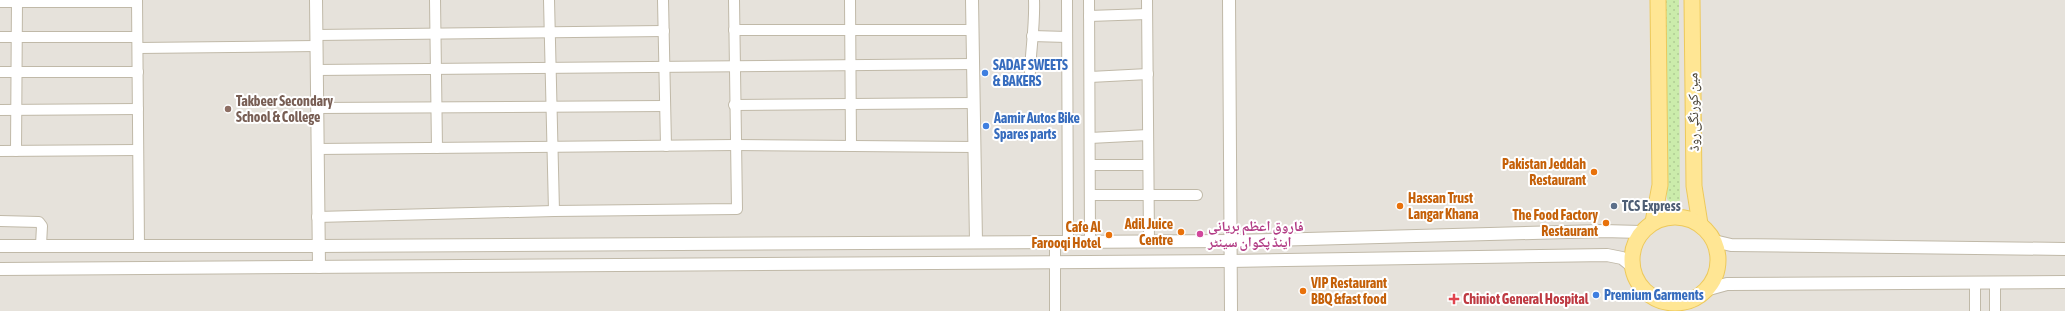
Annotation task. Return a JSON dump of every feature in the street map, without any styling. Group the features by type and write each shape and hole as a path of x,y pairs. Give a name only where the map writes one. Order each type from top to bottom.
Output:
{"main road":[{"path":"1653,222 1660,186 1658,0"},
{"name":"مین کورنگی روڈ","path":"1692,0 1694,186 1700,224"},
{"path":"1677,216 1689,218 1700,224 1708,231 1714,241 1718,253 1718,266 1715,278 1692,306 1668,303 1654,305 1639,284 1632,266 1633,252 1641,232 1653,222 1677,216"}],"street":[{"path":"316,0 318,267"},
{"path":"435,0 437,148"},
{"path":"549,0 554,211"},
{"path":"663,0 666,146"},
{"path":"317,217 554,211 736,209 734,0"},
{"path":"850,0 851,146"},
{"path":"972,0 976,242"},
{"path":"1030,72 1032,36 1035,28 1034,0"},
{"path":"1067,0 1068,242"},
{"path":"1089,0 1090,241"},
{"path":"1147,0 1149,241"},
{"path":"1230,0 1231,311"},
{"path":"16,151 17,1"},
{"path":"0,2 137,1 139,246"},
{"path":"1089,16 1147,14"},
{"path":"138,48 435,33 664,30"},
{"path":"734,30 973,30"},
{"path":"1032,36 1067,37"},
{"path":"0,37 137,37"},
{"path":"316,70 973,64"},
{"path":"0,72 138,72"},
{"path":"1090,77 1148,74"},
{"path":"734,105 973,103"},
{"path":"317,108 665,106"},
{"path":"0,110 138,109"},
{"path":"1090,138 1148,135"},
{"path":"317,148 735,145 974,147"},
{"path":"0,151 138,150"},
{"path":"1090,165 1148,165"},
{"path":"1090,195 1197,195"},
{"path":"0,221 36,221 42,226 41,242"},
{"path":"0,246 41,242 139,246 317,246 1231,241 1603,231 1641,232"},
{"path":"1714,241 1731,245 2065,249"},
{"path":"1055,242 1056,311"},
{"path":"0,269 1230,261 1607,256 1622,258 1632,266"},
{"path":"1975,282 1975,311"},
{"path":"1995,282 1995,311"},
{"path":"1708,288 1727,284 2065,282"}],"shaded area":[{"path":"0,0 2065,0 2065,311 0,311"}],"green space":[{"path":"1665,0 1679,0 1680,200 1677,204 1671,203 1667,199"}],"place":[{"name":"SADAF SWEETS & BAKERS","path":"985,73"},
{"name":"Takbeer Secondary School & College","path":"228,109"},
{"name":"Aamir Autos Bike Spares parts","path":"986,126"},
{"name":"Pakistan Jeddah Restaurant","path":"1594,172"},
{"name":"Hassan Trust Langar Khana","path":"1400,206"},
{"name":"TCS Express","path":"1614,206"},
{"name":"The Food Factory Restaurant","path":"1606,223"},
{"name":"Adil Juice Centre","path":"1181,232"},
{"name":"فاروق اعظم بریانی اینڈ پکوان سینٹر","path":"1200,234"},
{"name":"Cafe Al Farooqi Hotel","path":"1109,235"},
{"name":"VIP Restaurant BBQ &fast food","path":"1303,291"},
{"name":"Premium Garments","path":"1596,295"},
{"name":"Chiniot General Hospital","path":"1454,299"}]}
